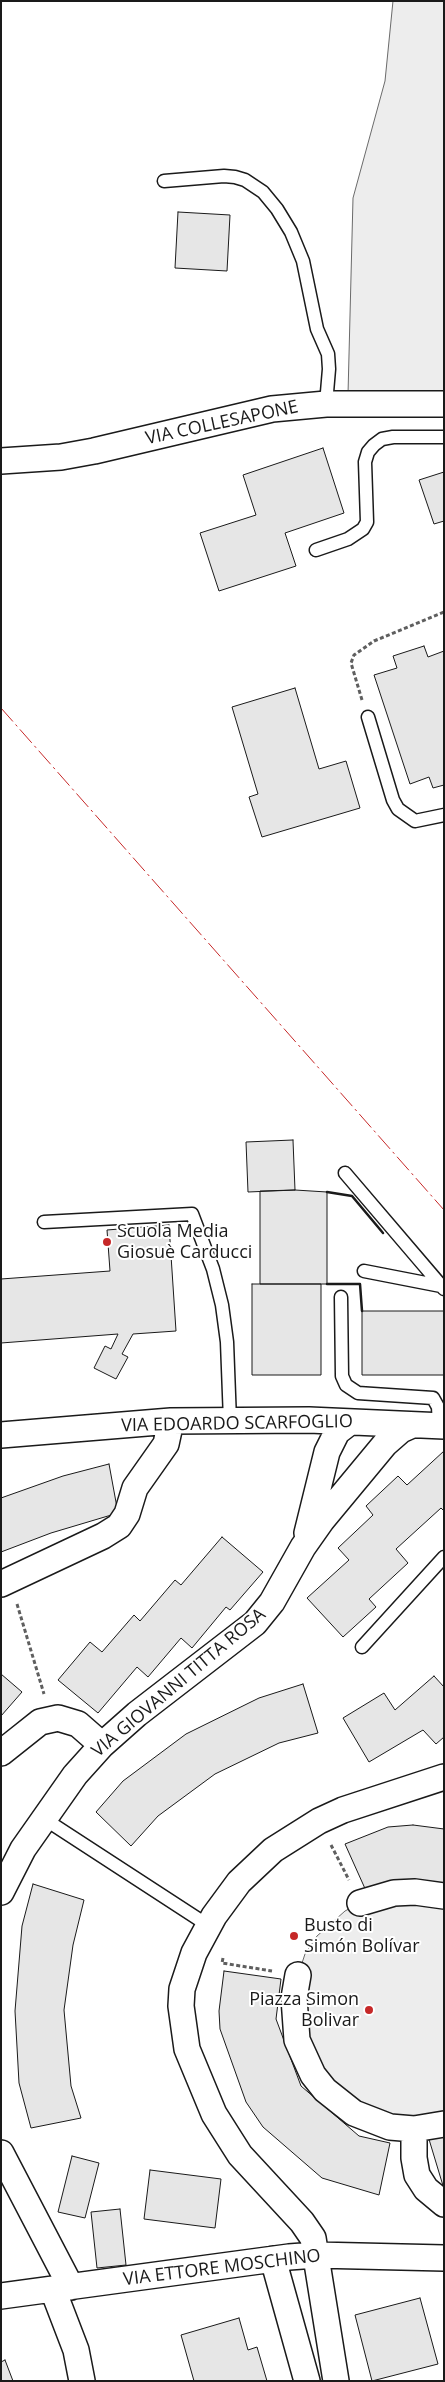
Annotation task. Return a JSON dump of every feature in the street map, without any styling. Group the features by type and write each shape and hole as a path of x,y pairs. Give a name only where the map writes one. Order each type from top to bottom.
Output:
{"street":[{"name":"VIA COLLESAPONE","path":"1,460 61,457 94,451 272,409 326,404 444,404"},
{"name":"VIA EDOARDO SCARFOGLIO","path":"1,1435 171,1421 309,1420 441,1426"},
{"name":"VIA GIOVANNI TITTA ROSA","path":"309,1420 322,1434 325,1458"},
{"path":"5,1582 103,1536 119,1526 126,1514 135,1488 166,1444 171,1421"},
{"name":"VIA GIOVANNI TITTA ROSA","path":"303,1547 325,1458 334,1436 346,1424 358,1423 372,1430 375,1439 372,1452 362,1471"},
{"name":"VIA GIOVANNI TITTA ROSA","path":"1,1892 23,1849 75,1775 102,1745 137,1714 255,1623 272,1602 303,1547 362,1471 391,1438 410,1426"},
{"path":"1,1753 36,1726 51,1718 64,1719 78,1724 102,1745"},
{"path":"336,2381 316,2254 310,2232 257,2175 226,2134 204,2094 187,2050 182,2013 182,1989 194,1953 209,1926 239,1882 273,1850 320,1821 343,1810 444,1777"},
{"path":"360,1903 394,1893 415,1892 444,1896"},
{"path":"298,1975 294,2021 297,2040 313,2075 324,2090 354,2114 390,2127 414,2129 444,2124"},
{"path":"414,2129 414,2158 417,2175 426,2189 444,2204"},
{"path":"1,2153 62,2288 82,2381"},
{"name":"VIA ETTORE MOSCHINO","path":"1,2296 316,2254 444,2258"},
{"path":"273,2259 307,2381"}],"lane":[{"path":"164,181 224,176 235,177 245,180 258,189 277,209 291,232 303,261 317,329 328,354 330,369 326,404"},
{"path":"316,550 348,539 363,529 367,522 365,462 368,452 374,444 382,439 393,437 444,437"},
{"path":"368,717 393,800 398,809 415,821 444,815"},
{"path":"345,1173 442,1288"},
{"path":"44,1222 192,1214 213,1269 222,1305 227,1342 230,1421"},
{"path":"364,1271 442,1288"},
{"path":"341,1297 342,1376 346,1385 358,1393 433,1398 438,1407 441,1426"},
{"path":"362,1647 444,1557"},
{"path":"43,1818 209,1926"}],"path":[{"path":"368,717 352,669 351,663 354,655 374,641 444,612"},
{"path":"5,1582 51,1718"},
{"path":"320,1821 360,1903"},
{"path":"222,1963 298,1975"}],"shaded area":[{"path":"393,1 444,1 444,393 348,394 353,198 385,81"},
{"name":"Piazza Simon Bolivar","path":"444,1896 444,2124 390,2127 313,2075 298,1975 305,1954 317,1936 345,1911 360,1903"}],"building":[{"path":"178,212 230,215 227,271 175,268"},
{"path":"323,448 344,513 285,533 296,566 219,591 200,533 256,515 243,475"},
{"path":"444,472 444,521 434,524 419,480"},
{"path":"424,646 428,657 444,651 444,785 433,788 429,777 410,784 374,675 397,668 393,656"},
{"path":"295,688 319,769 346,761 360,808 262,837 249,797 258,794 232,707"},
{"path":"293,1140 295,1190 248,1192 246,1142"},
{"path":"295,1190 327,1192 327,1284 260,1284 260,1191"},
{"path":"169,1225 176,1331 133,1334 122,1354 128,1357 116,1379 94,1368 105,1346 111,1349 118,1334 1,1343 1,1279 110,1271 107,1230"},
{"path":"252,1284 321,1284 321,1375 252,1375"},
{"path":"362,1311 444,1311 444,1375 362,1375"},
{"path":"444,1451 444,1511 441,1508 396,1549 408,1563 369,1599 376,1607 343,1637 307,1598 349,1560 338,1548 373,1515 366,1506 398,1476 407,1485"},
{"path":"109,1464 118,1513 51,1533 1,1552 1,1498 63,1476"},
{"path":"222,1537 263,1572 230,1610 226,1607 192,1648 181,1638 148,1677 137,1667 98,1713 58,1680 90,1642 102,1652 134,1615 140,1621 175,1580 181,1585"},
{"path":"1,1674 22,1692 1,1716"},
{"path":"434,1676 444,1687 444,1737 436,1744 423,1730 369,1762 343,1718 384,1693 395,1710"},
{"path":"303,1684 318,1733 279,1743 215,1774 158,1816 131,1846 96,1812 123,1781 186,1734 259,1698"},
{"path":"413,1825 444,1829 444,1886 404,1880 367,1893 345,1844 388,1827"},
{"path":"33,1884 84,1900 73,1945 64,2010 71,2086 81,2118 31,2128 19,2083 15,2011 22,1926"},
{"path":"224,1971 281,1979 276,2019 301,2086 359,2136 390,2143 379,2195 322,2178 263,2127 246,2102 220,2029 219,2011"},
{"path":"444,2132 444,2189 428,2136"},
{"path":"72,2156 99,2163 85,2218 58,2212"},
{"path":"150,2170 221,2179 215,2228 144,2219"},
{"path":"120,2209 126,2265 97,2268 91,2212"},
{"path":"420,2298 438,2364 372,2381 355,2315"},
{"path":"239,2318 248,2350 257,2347 267,2381 194,2381 181,2335"},
{"path":"5,2360 13,2381 1,2381 1,2362"}],"wall":[{"path":"327,1192 352,1196 383,1233"},
{"path":"327,1284 360,1284 362,1311"}],"power":[{"path":"1,708 444,1210"}],"place":[{"name":"Scuola Media Giosuè Carducci","path":"107,1242"},
{"name":"Busto di Simón Bolívar","path":"294,1936"},
{"name":"Piazza Simon Bolivar","path":"369,2010"}]}
